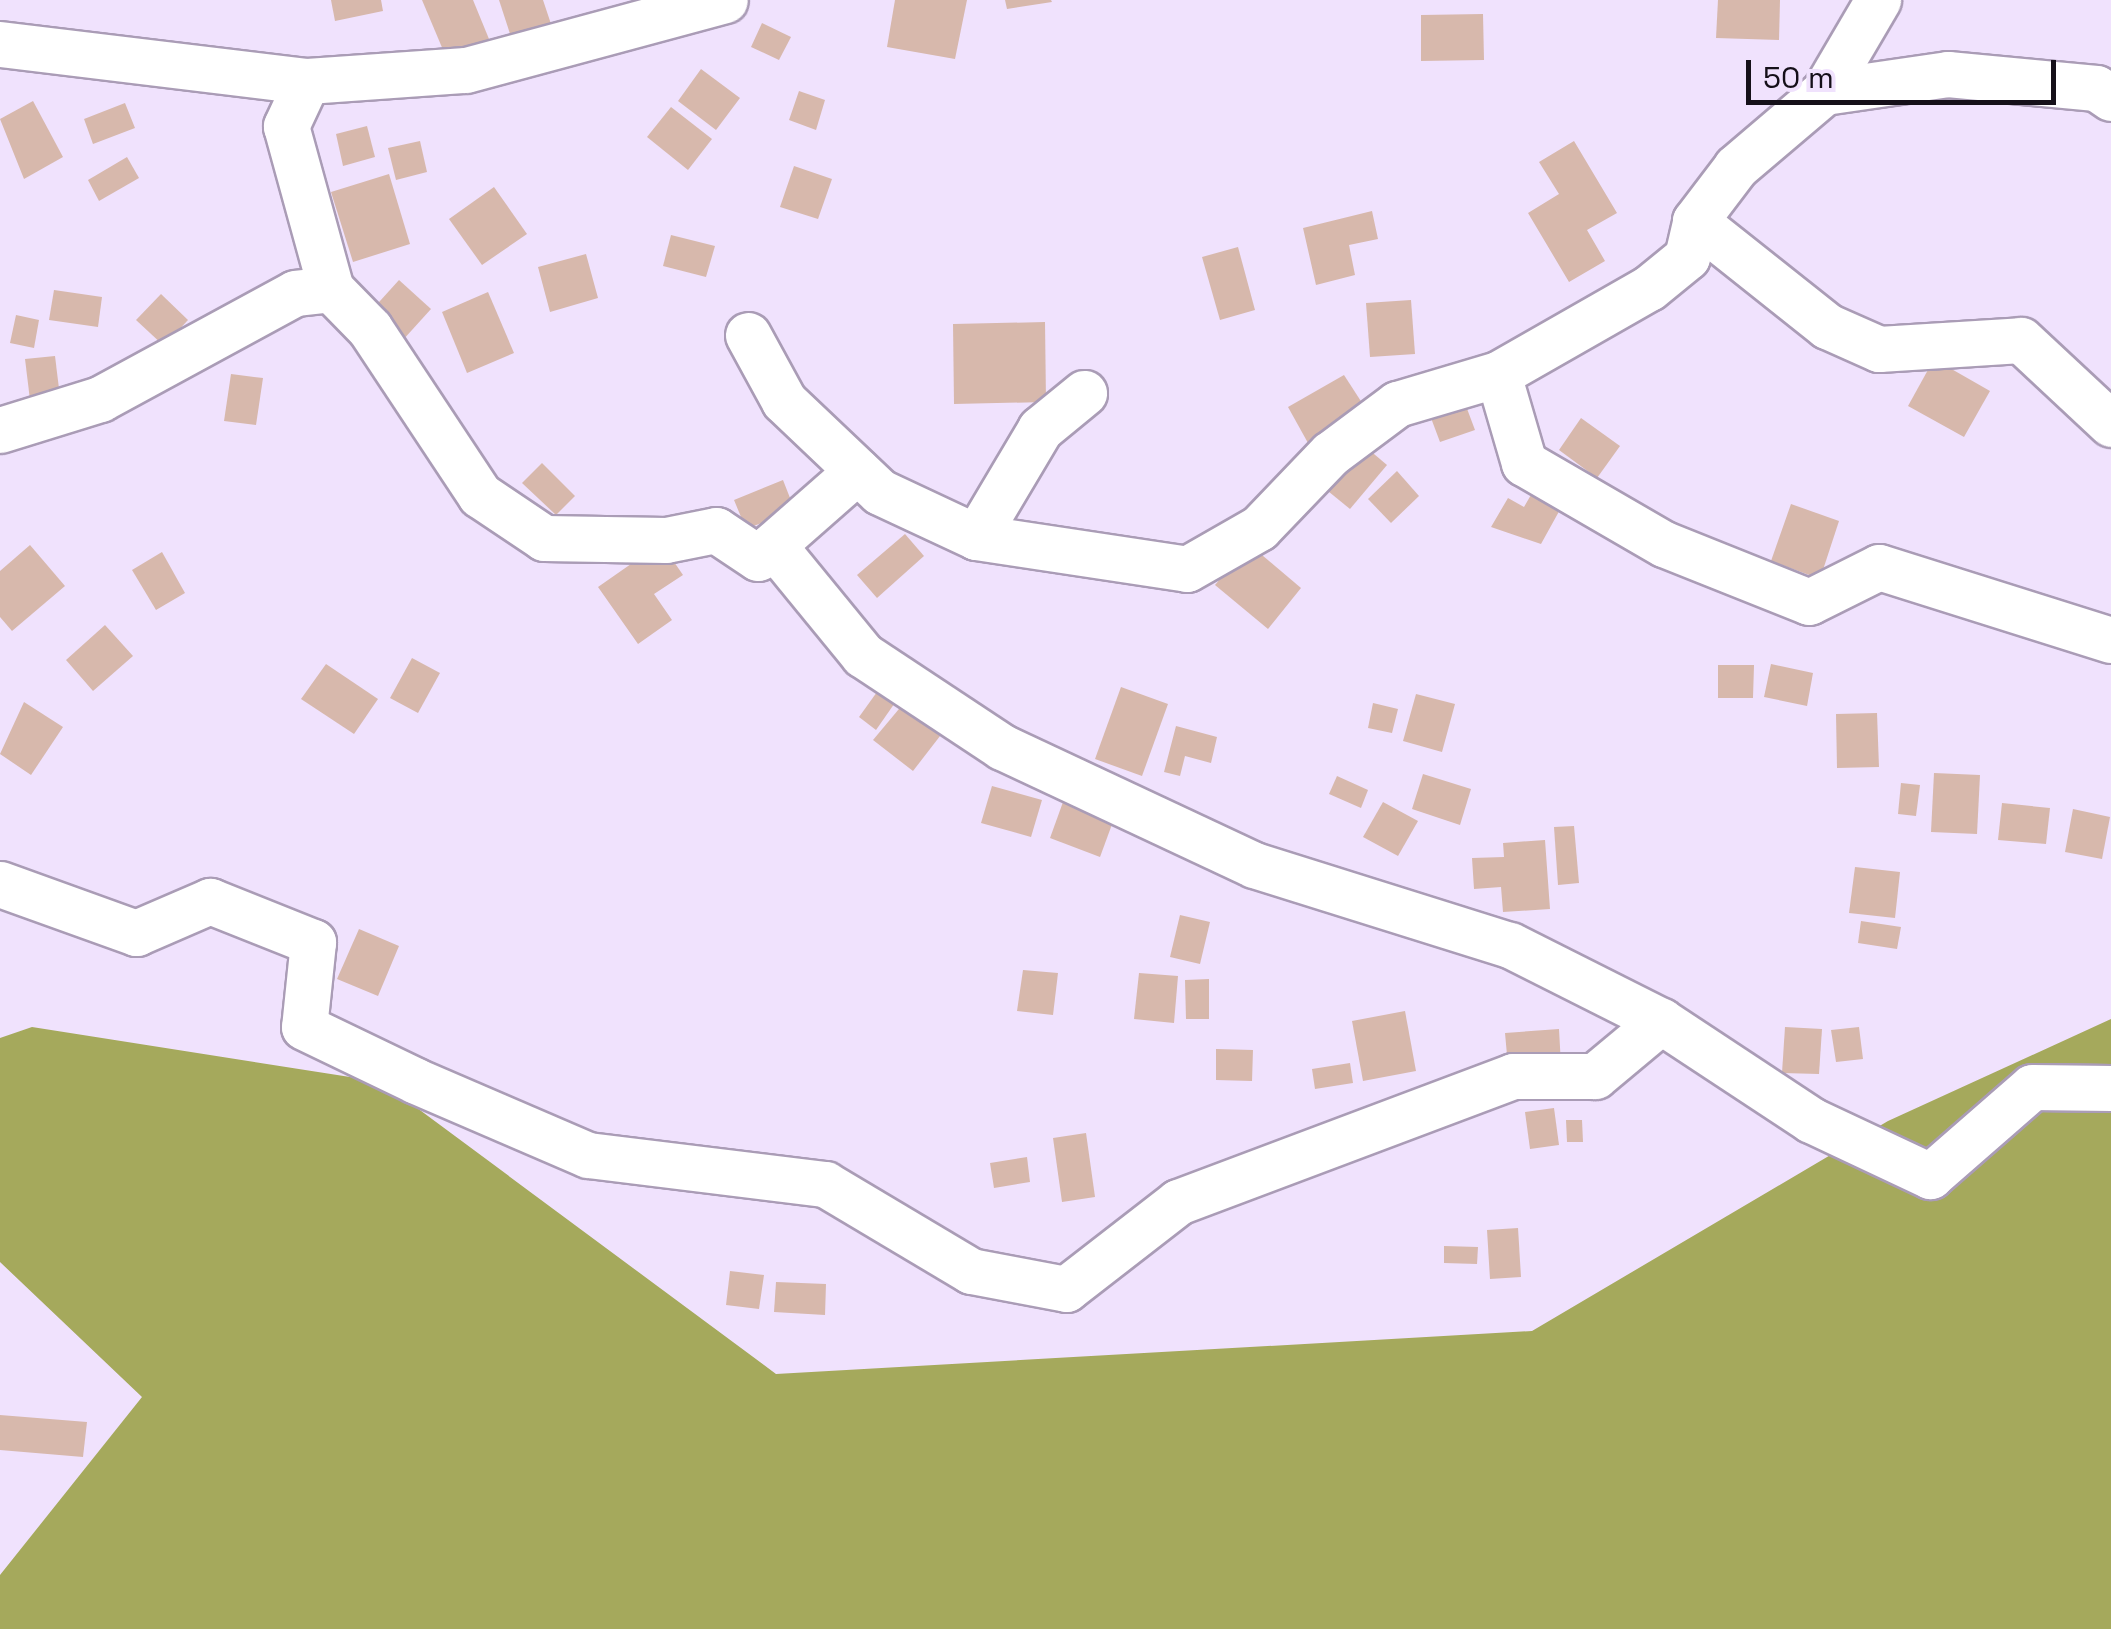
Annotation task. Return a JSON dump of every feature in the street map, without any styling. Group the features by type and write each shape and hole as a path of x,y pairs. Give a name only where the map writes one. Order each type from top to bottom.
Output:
{"street":[{"path":"0,44 307,81 466,70 725,0"},
{"path":"748,335 784,400 880,492 976,536 1187,569 1260,528 1330,454 1397,404 1498,374 1649,288 1687,257 1695,220 1736,168 1824,92 1878,0"},
{"path":"1824,92 1948,74 2096,88 2111,98"},
{"path":"307,81 286,126 331,289 370,328 480,495 544,538 666,540 716,530 758,558 856,471"},
{"path":"1695,220 1827,326 1879,349 2020,340 2111,424"},
{"path":"0,430 100,399 296,293 331,289"},
{"path":"1498,374 1524,463 1664,544 1809,602 1879,567 2111,640"},
{"path":"976,536 1040,429 1084,393"},
{"path":"774,545 862,656 1002,747 1254,865 1426,912 1661,1021 1810,1120 1930,1176 2032,1087 2111,1088"},
{"path":"0,884 136,933 210,900 313,942 304,1027 416,1081 588,1155 826,1184 970,1271 1066,1289 1178,1202 1513,1076 1595,1076 1661,1021"}],"green space":[{"path":"2111,1019 2111,1629 0,1629 0,1575 142,1397 0,1262 0,1038 32,1027 382,1082 776,1374 1532,1331 1888,1121"}],"building":[{"path":"331,0 381,0 383,11 335,21"},
{"path":"422,0 473,0 489,39 446,57"},
{"path":"499,0 543,0 552,27 512,40"},
{"path":"895,0 967,0 955,59 887,47"},
{"path":"1005,0 1051,0 1052,2 1007,9"},
{"path":"1718,0 1780,0 1779,40 1716,38"},
{"path":"1483,14 1484,60 1421,61 1421,15"},
{"path":"762,23 791,37 779,60 751,47"},
{"path":"701,69 740,98 716,130 678,101"},
{"path":"799,91 825,100 816,130 789,120"},
{"path":"33,101 63,157 24,179 0,119"},
{"path":"125,103 135,128 93,144 84,119"},
{"path":"671,107 712,139 688,170 647,137"},
{"path":"367,126 375,157 343,166 336,134"},
{"path":"420,141 427,172 396,180 388,148"},
{"path":"1574,141 1617,213 1587,230 1605,261 1569,282 1528,213 1559,194 1539,162"},
{"path":"127,157 139,178 99,201 88,180"},
{"path":"794,166 832,179 818,219 780,207"},
{"path":"389,174 410,244 353,262 331,192"},
{"path":"494,187 527,234 482,265 449,219"},
{"path":"1372,211 1378,239 1349,245 1355,275 1316,285 1303,228"},
{"path":"671,235 715,246 706,277 663,266"},
{"path":"1238,247 1255,310 1220,320 1202,257"},
{"path":"586,254 598,298 550,312 538,267"},
{"path":"399,280 431,309 402,341 370,312"},
{"path":"54,290 102,297 98,327 49,320"},
{"path":"488,292 514,353 467,373 442,312"},
{"path":"161,294 188,320 164,346 136,320"},
{"path":"1411,300 1415,354 1370,357 1366,303"},
{"path":"16,315 39,320 34,348 10,343"},
{"path":"1045,322 1046,402 954,404 953,324"},
{"path":"55,356 60,397 30,400 25,359"},
{"path":"1934,359 1990,391 1964,437 1908,406"},
{"path":"231,374 263,378 256,425 224,421"},
{"path":"1344,375 1366,409 1308,443 1288,407"},
{"path":"1466,406 1475,430 1440,442 1431,418"},
{"path":"1581,418 1620,446 1597,478 1559,450"},
{"path":"1361,443 1387,465 1350,509 1323,487"},
{"path":"542,463 575,496 556,515 522,483"},
{"path":"1397,471 1419,496 1391,523 1368,499"},
{"path":"783,480 799,521 777,517 746,529 734,500"},
{"path":"1539,481 1567,497 1541,544 1491,527 1508,498 1524,507"},
{"path":"1791,504 1839,521 1820,579 1771,561"},
{"path":"905,534 924,556 877,598 857,575"},
{"path":"661,543 683,575 654,594 672,620 638,644 598,587"},
{"path":"1249,544 1301,588 1268,629 1215,585"},
{"path":"30,545 65,586 12,631 0,617 0,571"},
{"path":"162,552 185,593 156,610 132,570"},
{"path":"105,625 133,656 93,691 66,660"},
{"path":"412,658 440,673 418,713 390,698"},
{"path":"326,664 378,699 354,734 301,699"},
{"path":"1771,664 1813,673 1807,706 1764,697"},
{"path":"1718,665 1754,665 1753,698 1718,698"},
{"path":"882,685 899,697 876,730 859,717"},
{"path":"1121,687 1168,704 1142,776 1095,759"},
{"path":"1416,694 1455,704 1442,752 1403,741"},
{"path":"909,697 947,727 913,771 873,740"},
{"path":"24,702 63,727 31,775 0,754"},
{"path":"1373,703 1398,709 1392,733 1368,728"},
{"path":"1877,713 1879,767 1837,768 1836,714"},
{"path":"1176,726 1217,737 1211,763 1185,756 1180,776 1164,772"},
{"path":"1934,773 1980,775 1977,834 1931,832"},
{"path":"1423,774 1471,789 1460,825 1412,809"},
{"path":"1337,776 1368,790 1361,808 1329,794"},
{"path":"1901,783 1920,785 1916,816 1898,814"},
{"path":"992,786 1042,800 1031,837 981,823"},
{"path":"1067,791 1118,808 1100,857 1050,838"},
{"path":"1383,802 1418,821 1398,856 1363,837"},
{"path":"2002,803 2050,808 2046,844 1998,840"},
{"path":"2073,809 2110,817 2102,859 2065,852"},
{"path":"1574,826 1579,883 1558,885 1554,827"},
{"path":"1545,840 1550,909 1503,912 1501,887 1474,889 1472,858 1504,857 1503,843"},
{"path":"1855,867 1900,872 1895,918 1849,913"},
{"path":"1180,915 1210,922 1200,964 1170,957"},
{"path":"1861,921 1901,927 1897,949 1858,943"},
{"path":"359,929 399,946 378,996 337,979"},
{"path":"1023,970 1058,973 1053,1015 1017,1011"},
{"path":"1139,973 1178,976 1174,1023 1134,1019"},
{"path":"1209,979 1209,1019 1186,1019 1185,980"},
{"path":"1405,1011 1416,1071 1363,1081 1352,1021"},
{"path":"1785,1027 1822,1029 1819,1074 1782,1073"},
{"path":"1859,1027 1863,1059 1836,1062 1831,1030"},
{"path":"1559,1029 1561,1065 1535,1068 1533,1052 1507,1055 1505,1033"},
{"path":"1216,1049 1253,1050 1252,1081 1216,1080"},
{"path":"1350,1063 1353,1083 1315,1089 1312,1069"},
{"path":"1554,1108 1559,1145 1530,1149 1525,1112"},
{"path":"1566,1120 1582,1120 1583,1142 1567,1142"},
{"path":"1086,1133 1095,1197 1062,1202 1053,1138"},
{"path":"1027,1157 1030,1182 994,1188 990,1163"},
{"path":"1518,1228 1521,1277 1490,1279 1487,1230"},
{"path":"1444,1246 1478,1247 1477,1264 1444,1263"},
{"path":"730,1271 764,1275 759,1309 726,1305"},
{"path":"776,1282 826,1284 825,1315 774,1312"},
{"path":"0,1415 87,1422 83,1457 0,1450"}]}
